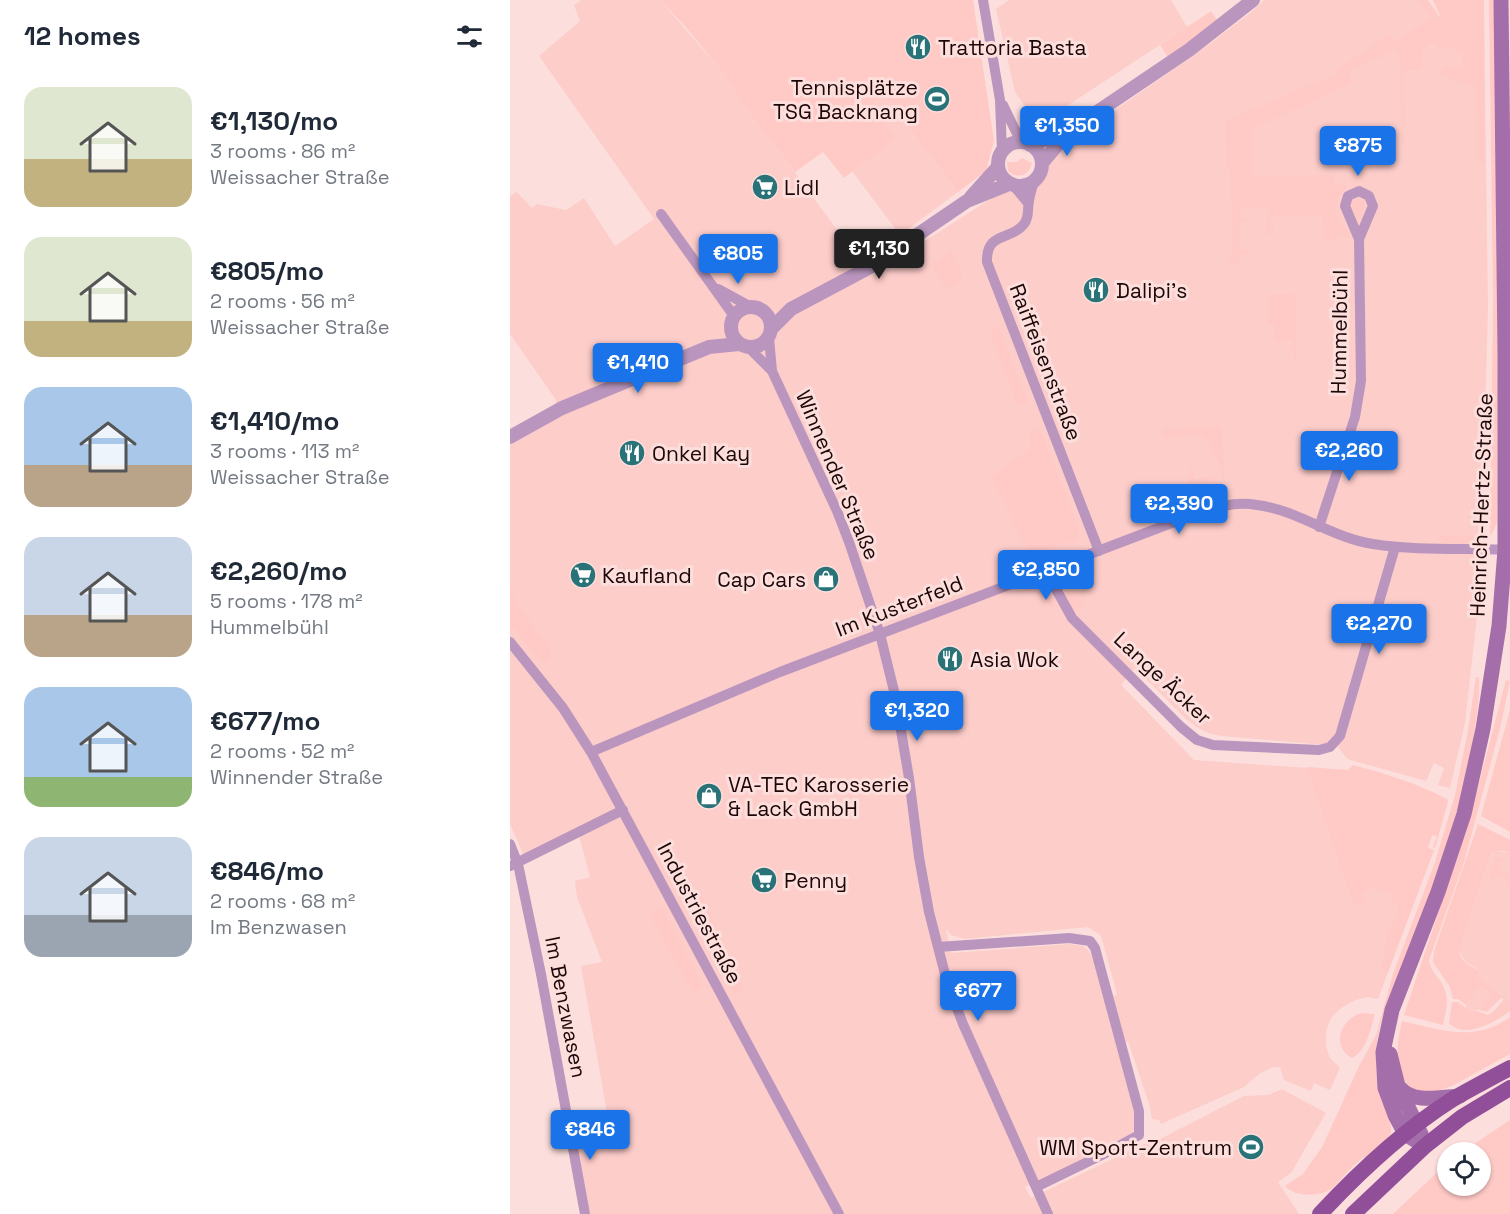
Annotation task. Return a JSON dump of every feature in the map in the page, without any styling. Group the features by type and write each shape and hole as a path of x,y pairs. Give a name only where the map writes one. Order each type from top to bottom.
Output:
{"main road":[{"name":"Heinrich-Hertz-Straße","path":"1425,1146 1411,1129 1385,1088 1383,1052 1392,1010 1452,854 1473,779 1495,657 1507,550 1501,0"},
{"name":"Heinrich-Hertz-Straße","path":"1387,1031 1392,1068 1411,1129"},
{"path":"1320,1214 1358,1176 1411,1129 1460,1096 1510,1068"},
{"path":"1398,1086 1405,1094 1416,1097 1460,1096"},
{"path":"1353,1214 1425,1146 1462,1117 1510,1088"}],"street":[{"path":"983,0 1000,100 1002,150"},
{"path":"967,201 1011,185 1023,186 1034,182 1039,175 1042,163 1069,131 1189,50 1252,0"},
{"path":"1000,100 1026,144 1038,152 1042,163"},
{"path":"1028,203 1000,176 998,158 1002,150 1012,143 1026,144 1069,131"},
{"path":"510,437 562,408 709,346 760,346 791,309 870,267 967,201 998,167"},
{"name":"Raiffeisenstraße","path":"1034,182 1028,203 1029,213 1024,224 1021,228 993,242 987,255 987,262 1099,551"},
{"path":"661,214 713,285 733,321 733,336 744,346"},
{"name":"Hummelbühl","path":"1319,527 1359,400 1361,381 1359,239"},
{"path":"713,285 768,316 770,333"},
{"path":"709,346 733,321 738,311 791,309"},
{"name":"Winnender Straße","path":"770,333 772,371 837,511 880,634 895,695 919,856 947,982 963,1024 1048,1214"},
{"name":"Winnender Straße","path":"744,346 772,371"},
{"name":"Im Kusterfeld","path":"591,752 772,675 1199,512 1231,505 1254,504 1268,507 1350,539 1395,547 1507,550"},
{"name":"Lange Äcker","path":"1046,571 1072,618 1181,727 1197,740 1213,745 1318,750 1330,747 1340,736 1395,547"},
{"name":"Industriestraße","path":"510,642 563,708 591,752 839,1214"},
{"path":"514,865 623,810"},
{"name":"Im Benzwasen","path":"510,844 541,974 585,1214"},
{"path":"938,947 1070,938 1090,941 1095,948 1139,1111 1138,1135 1036,1187"}],"shaded area":[{"path":"581,0 660,0 721,70 750,114 871,276 1001,192 1016,192 1035,184 1051,155 1211,43 1264,0 1428,0 1441,18 1484,16 1488,308 1481,560 1473,560 1480,563 1482,572 1465,723 1450,788 1438,785 1444,768 1434,763 1426,781 1347,759 1333,740 1326,745 1210,734 1186,719 1135,668 1121,685 1194,760 1323,769 1348,770 1349,768 1399,781 1439,837 1432,835 1428,848 1434,850 1378,999 1368,997 1358,999 1341,1008 1331,1018 1326,1031 1326,1047 1330,1058 1340,1068 1330,1090 1314,1083 1311,1091 1284,1080 1280,1067 1273,1067 1259,1074 1244,1087 1161,1124 1159,1120 1152,1119 1128,1041 1117,1046 1137,1121 1133,1132 1025,1187 1031,1198 1154,1139 1160,1139 1244,1096 1268,1095 1282,1089 1326,1113 1291,1173 1278,1182 1299,1214 588,1214 572,1119 607,1113 581,966 602,962 577,897 575,881 590,877 579,836 527,863 510,824 510,445 553,420 556,400 510,334 510,196 517,192 532,208 537,204 566,210 584,198 615,246 654,219 539,56 580,21 574,5","holes":["1088,927 1101,936 1117,994 1106,1003 1093,958 1083,946 1070,944 951,953 946,929 951,935 964,939"]},
{"name":"Tennisplätze TSG Backnang","path":"660,0 973,0 994,141 986,171 958,192 884,95 871,104 896,138 844,178 823,152 795,172 750,114 721,70"},
{"path":"1009,0 1171,0 1187,27 1041,123 1037,123 1015,92 996,9"},
{"path":"1419,0 1427,0 1438,19 1441,18 1433,0 1484,0 1485,162 1477,162 1476,86 1467,85 1440,74 1444,67 1463,67 1462,53 1456,52 1456,48 1436,49 1436,44 1429,44 1422,52 1422,69 1404,70 1405,143 1401,143 1401,60 1396,50 1351,70 1351,83 1252,129 1253,176 1334,175 1335,185 1346,185 1337,199 1336,213 1351,237 1338,236 1337,241 1324,241 1323,216 1273,217 1273,234 1266,234 1268,209 1240,209 1240,218 1247,218 1247,221 1240,221 1240,249 1248,249 1248,255 1240,255 1240,263 1228,263 1233,248 1230,169 1227,168 1225,121 1336,74 1335,71 1390,34 1396,43 1431,17"},
{"path":"1489,0 1496,0 1498,393 1497,522 1490,536 1493,298"},
{"path":"1211,11 1219,23 1169,59 1160,45"},
{"path":"884,95 958,192 900,235 852,171 895,138 871,104"},
{"path":"1022,158 1032,163 1027,172 1019,176 1008,171 1007,162 1017,162"},
{"path":"1358,198 1364,201 1366,208 1362,217 1357,219 1351,207 1352,201"},
{"path":"952,251 962,277 950,290 940,280 931,264"},
{"path":"1270,294 1294,294 1296,297 1296,358 1294,360 1292,340 1274,340 1275,324 1268,324 1267,298"},
{"path":"998,326 1027,404 1016,401 991,335 992,330"},
{"path":"1222,427 1225,489 1218,458 1216,459 1207,439 1204,440 1201,435 1163,437 1163,429"},
{"path":"1040,429 1079,530 1079,536 1075,540 1030,556 991,477 1032,447 1029,435 1032,431"},
{"path":"1189,465 1195,480 1209,475 1210,491 1176,504 1177,484 1187,485"},
{"path":"1439,536 1476,536 1484,539 1471,543 1441,543"},
{"path":"1086,564 1089,577 1082,606 1074,610 1064,595 1063,582 1070,573"},
{"path":"1035,584 1046,589 1057,606 1051,607 1037,593 1017,594 1019,590"},
{"path":"510,590 517,606 548,644 551,656 546,661 541,661 510,624 512,604"},
{"path":"1476,677 1479,677 1478,701 1462,796 1446,850 1404,964 1385,1008 1378,1035 1377,1076 1391,1134 1386,1143 1356,1163 1326,1192 1300,1194 1294,1192 1285,1186 1303,1174 1322,1147 1359,1066 1376,1035 1393,974 1435,862 1455,795"},
{"path":"1506,680 1510,681 1500,729 1464,862 1429,960 1431,968 1445,989 1447,1006 1443,1025 1404,1015 1469,821"},
{"path":"1510,710 1510,832 1481,816"},
{"path":"1353,765 1390,775 1435,793 1447,799 1448,802 1435,848 1433,847 1437,836 1432,835 1428,848 1434,850 1388,972 1380,969 1387,951 1383,949 1399,906 1391,902 1394,895 1373,888 1362,892 1365,901 1354,905 1307,767 1348,770"},
{"path":"1478,824 1510,840 1510,853 1498,851 1489,859 1459,952 1464,961 1480,971 1477,978 1502,997 1487,1012 1480,1010 1492,994 1480,986 1466,1005 1458,999 1453,999 1450,987 1433,962 1434,951"},
{"path":"1499,851 1510,853 1510,999 1508,1001 1492,995 1480,1010 1470,1011 1466,1005 1480,985 1477,978 1479,970 1466,962 1459,952 1489,859"},
{"path":"1496,857 1504,860 1499,867 1510,876 1510,883 1498,874 1494,881 1490,877 1489,872"},
{"path":"700,890 723,941 710,948 683,898"},
{"path":"661,907 703,987 693,993 649,913"},
{"path":"730,957 744,989 734,994 717,962"},
{"path":"1505,998 1508,1001 1510,999 1510,1011 1489,1024 1480,1028 1463,1030 1449,1023 1452,1002 1458,1002 1470,1011 1488,1015"},
{"path":"1362,1013 1375,1014 1365,1045 1352,1058 1341,1047 1341,1033 1348,1020"},
{"path":"1510,1017 1510,1054 1454,1085 1438,1091 1412,1091 1406,1083 1398,1058 1398,1040 1402,1021 1444,1031 1470,1032 1497,1025"},
{"path":"1510,1120 1510,1214 1393,1214 1437,1172 1437,1196 1491,1196 1491,1142 1477,1142"}],"place":[{"name":"Trattoria Basta","path":"918,47"},
{"name":"Tennisplätze TSG Backnang","path":"937,99"},
{"name":"Lidl","path":"765,187"},
{"name":"Dalipi's","path":"1096,290"},
{"name":"Onkel Kay","path":"632,453"},
{"name":"Kaufland","path":"583,575"},
{"name":"Cap Cars","path":"826,579"},
{"name":"Asia Wok","path":"950,659"},
{"name":"VA-TEC Karosserie & Lack GmbH","path":"709,796"},
{"name":"Penny","path":"764,880"},
{"name":"WM Sport-Zentrum","path":"1251,1147"}]}
